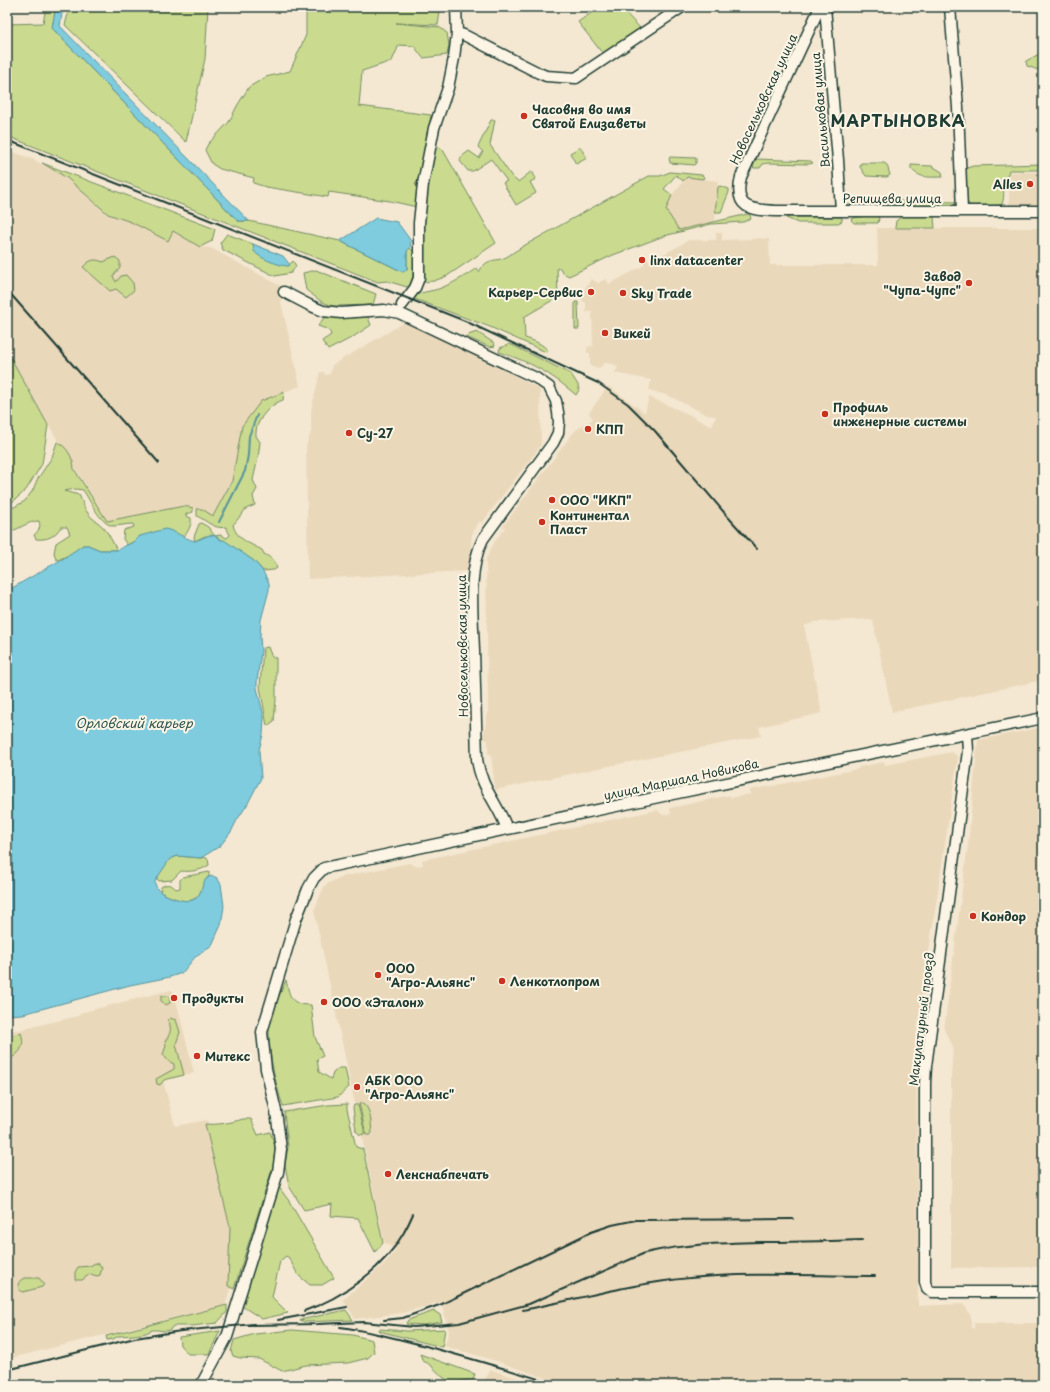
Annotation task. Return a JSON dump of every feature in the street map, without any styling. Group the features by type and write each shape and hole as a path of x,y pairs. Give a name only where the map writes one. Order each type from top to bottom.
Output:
{"street":[{"path":"402,305 415,288 419,278 420,218 423,184 434,128 448,88 454,58 457,33 456,7"},
{"path":"457,33 464,35 546,76 576,78 682,7"},
{"name":"Новосельковская улица","path":"743,203 740,199 738,189 741,177 820,7"},
{"name":"Васильковая улица","path":"825,7 841,211"},
{"path":"950,7 958,107 962,210"},
{"name":"Репищева улица","path":"743,203 748,207 758,210 1043,211"},
{"name":"Новосельковская улица","path":"284,292 324,312 341,313 384,310 399,313 536,378 549,387 553,394 558,412 558,433 553,443 483,539 474,565 473,608 477,759 479,772 484,786 505,822 507,829"},
{"name":"улица Маршала Новикова","path":"201,1385 227,1337 278,1172 281,1149 276,1111 266,1069 262,1032 301,906 314,878 324,868 1043,718"},
{"name":"Макулатурный проезд","path":"967,734 968,751 926,1066 925,1282 927,1288 932,1292 1043,1292"}],"shaded area":[{"path":"7,150 33,159 67,178 108,214 131,222 168,241 173,231 200,247 211,248 286,289 280,297 300,386 261,401 242,426 232,481 213,517 202,509 184,506 107,521 37,406 7,351"},
{"path":"1009,172 1043,172 1043,206 1009,206"},
{"path":"687,177 718,181 715,221 679,230 666,210 672,195"},
{"path":"877,228 1043,228 1043,680 892,712 873,621 870,619 815,622 804,626 822,713 759,727 761,736 495,790 491,754 488,754 488,740 483,739 488,711 486,559 495,541 505,528 503,526 569,438 576,430 593,419 589,413 608,386 645,413 649,397 688,414 712,427 716,416 707,415 669,396 649,390 651,380 614,373 618,368 614,364 605,363 598,369 590,366 590,353 587,353 587,347 593,346 592,312 586,312 586,303 579,298 591,279 598,283 606,279 609,284 645,265 640,257 645,254 650,262 689,240 716,240 716,233 722,233 722,240 755,238 769,239 770,265 878,265"},
{"path":"407,321 540,389 541,445 482,523 480,521 475,528 472,535 468,571 308,579 306,446 311,432 311,411 320,372 324,372 325,375 330,374 332,365"},
{"path":"1043,727 1043,1267 951,1268 951,1075 953,1046 944,1030 968,844 978,740"},
{"path":"952,752 958,757 916,1038 918,1306 964,1304 971,1316 971,1328 974,1328 974,1323 1043,1323 1043,1385 566,1385 496,1361 444,1346 449,1332 441,1302 402,1313 355,1319 343,1300 385,1263 396,1250 384,1242 314,910 325,885 341,877 409,863 416,866 423,865 422,860 657,810 663,815 671,814 670,808 730,795 731,798 750,794 750,790 858,769 859,767 884,762 885,765"},
{"path":"171,990 174,992 194,1073 163,1080 175,1126 207,1120 232,1228 231,1289 225,1305 7,1359 7,1031 19,1030 78,1016 83,1012"},
{"path":"491,1370 540,1385 481,1385"}],"green space":[{"path":"46,7 56,7 52,28 238,221 249,221 340,241 403,272 407,269 407,251 410,248 414,252 413,276 410,285 407,287 387,281 378,282 7,136 7,24 43,23"},
{"path":"70,7 208,7 205,59 186,142 65,25"},
{"path":"306,7 405,7 440,12 438,25 396,23 439,27 447,33 449,45 447,55 423,58 414,46 399,45 392,61 362,71 359,106 431,115 421,178 415,184 419,189 417,207 390,201 329,192 328,197 266,187 253,183 254,178 220,169 212,164 205,150 208,144 229,122 249,87 266,77 290,71 306,35"},
{"path":"600,7 620,7 641,29 603,54 578,22"},
{"path":"1039,54 1043,55 1043,71 1027,66 1026,61"},
{"path":"491,120 495,120 490,145 512,177 518,182 532,171 536,179 530,182 536,193 516,205 503,183 507,181 491,159 473,171 468,171 460,161 461,157 469,151 479,158 483,152 478,147"},
{"path":"435,144 443,150 496,243 447,276 434,281 422,282 422,239 427,188"},
{"path":"580,147 587,158 576,164 570,153"},
{"path":"669,157 696,158 696,163 694,165 670,163"},
{"path":"756,159 811,161 813,163 768,163 763,164 760,168 754,168"},
{"path":"42,163 215,229 212,241 200,247 173,231 168,241 131,222 108,214 67,178"},
{"path":"861,163 884,163 887,165 890,175 887,177 866,176 860,167"},
{"path":"1043,164 1043,170 1009,170 1004,184 1001,205 971,206 967,202 965,172 967,168 973,166"},
{"path":"911,165 932,166 942,172 943,177 922,176 911,169"},
{"path":"670,172 702,175 704,177 703,179 687,177 683,181 676,175 664,189 672,195 666,210 679,230 748,214 750,215 751,219 743,222 711,224 664,236 613,255 569,276 563,273 560,268 557,268 558,297 524,317 525,338 541,344 548,351 546,352 490,327 412,298 418,294 446,286 477,268 479,272 485,264 508,256 649,176 660,176"},
{"path":"720,186 729,189 729,192 721,212 715,212 718,187"},
{"path":"895,201 957,202 956,206 953,207 895,207"},
{"path":"875,215 879,218 878,223 854,223 851,220 853,218"},
{"path":"932,215 934,217 935,228 895,228 896,221 902,216"},
{"path":"840,217 842,218 842,221 838,223 798,223 786,218"},
{"path":"227,234 253,244 254,251 288,266 293,261 296,266 291,273 275,276 223,250 220,243"},
{"path":"115,257 120,261 120,268 113,276 116,282 121,276 126,275 133,283 134,290 126,297 116,289 110,291 83,267 92,260 103,262"},
{"path":"316,270 376,294 373,305 333,306 322,302 306,290 303,273"},
{"path":"575,302 578,302 579,329 575,329"},
{"path":"367,315 371,325 353,337 328,350 322,341 331,335 329,330 318,326 323,319 329,316"},
{"path":"477,332 494,343 495,346 490,347 466,337"},
{"path":"510,344 571,374 578,385 579,390 576,395 540,369 499,352 500,348"},
{"path":"7,351 48,425 42,464 26,490 7,507"},
{"path":"284,392 283,400 268,409 262,416 257,427 256,436 260,442 253,480 257,489 253,496 255,505 246,509 233,525 237,534 262,550 264,554 269,556 275,563 277,568 274,570 263,571 254,561 215,536 220,535 227,538 230,535 226,527 222,528 215,526 197,516 197,509 202,509 213,516 232,481 242,426 261,401"},
{"path":"57,442 69,453 73,461 74,469 107,521 184,506 193,508 193,512 186,514 186,516 191,518 191,523 185,536 183,538 140,536 127,545 123,539 124,530 134,527 133,524 113,526 108,524 96,511 83,490 76,489 64,491 79,495 89,514 104,528 117,550 100,550 88,545 83,545 73,553 58,560 56,559 54,553 56,543 70,534 67,527 61,527 56,533 44,539 36,539 34,535 39,529 39,521 35,521 7,532 7,511 25,501 33,490 37,480 52,457"},
{"path":"201,523 208,527 215,536 205,536 195,541 194,537 199,524"},
{"path":"268,647 272,657 276,658 276,699 274,721 267,726 260,687 263,648"},
{"path":"177,856 204,857 208,859 209,865 203,869 195,871 181,871 172,880 159,881 156,878 167,861"},
{"path":"209,872 209,876 200,893 192,900 187,901 176,899 160,892 161,887 165,885 171,885 176,889 180,888 180,880 183,877"},
{"path":"286,980 290,996 295,1002 304,1005 311,1005 315,1037 323,1056 317,1059 319,1072 331,1079 333,1073 339,1068 345,1068 349,1087 338,1097 283,1106 272,1065 269,1033 272,1013"},
{"path":"161,996 168,996 170,1003 166,1005 161,1001"},
{"path":"170,1018 176,1020 180,1032 176,1044 184,1075 164,1080 160,1085 157,1084 156,1079 174,1069 174,1064 168,1061 163,1054 166,1046 165,1041 169,1036 170,1031 168,1020"},
{"path":"21,1033 23,1042 20,1050 15,1056 7,1060 7,1037"},
{"path":"359,1103 363,1103 368,1109 372,1133 370,1135 366,1135"},
{"path":"347,1104 356,1147 363,1149 383,1243 375,1252 358,1218 331,1216 332,1204 304,1210 289,1186 285,1165 288,1147 284,1112 328,1105"},
{"path":"354,1105 358,1105 364,1134 360,1135 356,1131 353,1108"},
{"path":"243,1119 251,1119 258,1135 270,1132 275,1145 274,1163 234,1289 228,1286 230,1227 205,1124 233,1122"},
{"path":"278,1186 289,1201 334,1278 322,1285 310,1285 298,1275 289,1258 286,1256 280,1261 272,1297 288,1313 262,1319 242,1306"},
{"path":"95,1263 99,1264 102,1268 100,1275 97,1276 90,1274 82,1280 75,1280 75,1272 78,1267 90,1266"},
{"path":"24,1278 39,1278 44,1284 42,1287 23,1292 19,1290 18,1284"},
{"path":"227,1305 227,1312 217,1323 192,1326 173,1326 170,1330 152,1330 146,1333 119,1336 107,1340 106,1336"},
{"path":"346,1310 353,1320 304,1322 300,1320"},
{"path":"434,1311 440,1315 442,1322 424,1325 406,1324 408,1320"},
{"path":"379,1329 407,1331 445,1329 442,1347 379,1331"},
{"path":"292,1330 353,1335 372,1340 374,1352 368,1358 348,1363 306,1365 282,1371 259,1359 233,1356 231,1351 234,1340 255,1334"},
{"path":"220,1331 209,1354 188,1354 180,1345 179,1337"},
{"path":"420,1354 475,1374 473,1380 457,1382 450,1381 423,1361"}],"water":[{"path":"56,7 63,7 60,26 249,221 238,221 52,28"},
{"path":"376,218 397,222 411,241 410,248 407,251 407,269 403,272 340,241"},
{"path":"253,244 283,256 290,265 280,265 256,254"},
{"name":"Орловский карьер","path":"165,529 195,541 210,535 224,540 254,561 262,570 269,583 269,590 261,620 261,651 257,682 264,717 263,735 259,750 261,778 231,832 220,846 201,858 177,856 170,859 155,881 159,891 164,894 180,900 190,901 196,898 200,893 207,878 213,876 217,878 221,884 224,906 221,925 212,945 196,956 182,973 130,985 23,1014 7,1015 7,591 64,558 83,545 88,545 100,550 117,550 133,542 140,536"}],"waterway":[{"path":"219,522 245,471 249,436 257,415"}],"railway":[{"path":"7,140 465,321 598,383 628,404 655,431 757,549"},
{"path":"7,290 159,463"},
{"path":"304,1311 347,1290 373,1270 395,1247 413,1214"},
{"path":"384,1320 403,1318 442,1304 591,1232 612,1225 636,1220 793,1219"},
{"path":"248,1325 364,1322 414,1327 459,1323 529,1304 645,1253 659,1250 717,1244 862,1240"},
{"path":"523,1310 627,1287 669,1280 736,1275 875,1276"},
{"path":"278,1320 347,1307"},
{"path":"7,1370 135,1338 181,1331 254,1324"},
{"path":"340,1327 396,1338 557,1385"}],"place":[{"name":"Часовня во имя Святой Елизаветы","path":"524,116"},
{"name":"Alles","path":"1030,184"},
{"name":"linx datacenter","path":"642,260"},
{"name":"Завод \"Чупа-Чупс\"","path":"969,283"},
{"name":"Карьер-Сервис","path":"591,292"},
{"name":"Sky Trade","path":"623,293"},
{"name":"Викей","path":"605,333"},
{"name":"Профиль инженерные системы","path":"825,414"},
{"name":"КПП","path":"588,429"},
{"name":"Су-27","path":"349,433"},
{"name":"ООО \"ИКП\"","path":"552,500"},
{"name":"Континентал Пласт","path":"542,522"},
{"name":"Кондор","path":"973,916"},
{"name":"ООО \"Агро-Альянс\"","path":"378,975"},
{"name":"Ленкотлопром","path":"502,981"},
{"name":"Продукты","path":"174,998"},
{"name":"ООО «Эталон»","path":"324,1002"},
{"name":"Митекс","path":"197,1056"},
{"name":"АБК ООО \"Агро-Альянс\"","path":"357,1087"},
{"name":"Ленснабпечать","path":"388,1174"}],"district":[{"name":"МАРТЫНОВКА","path":"898,120"}]}
